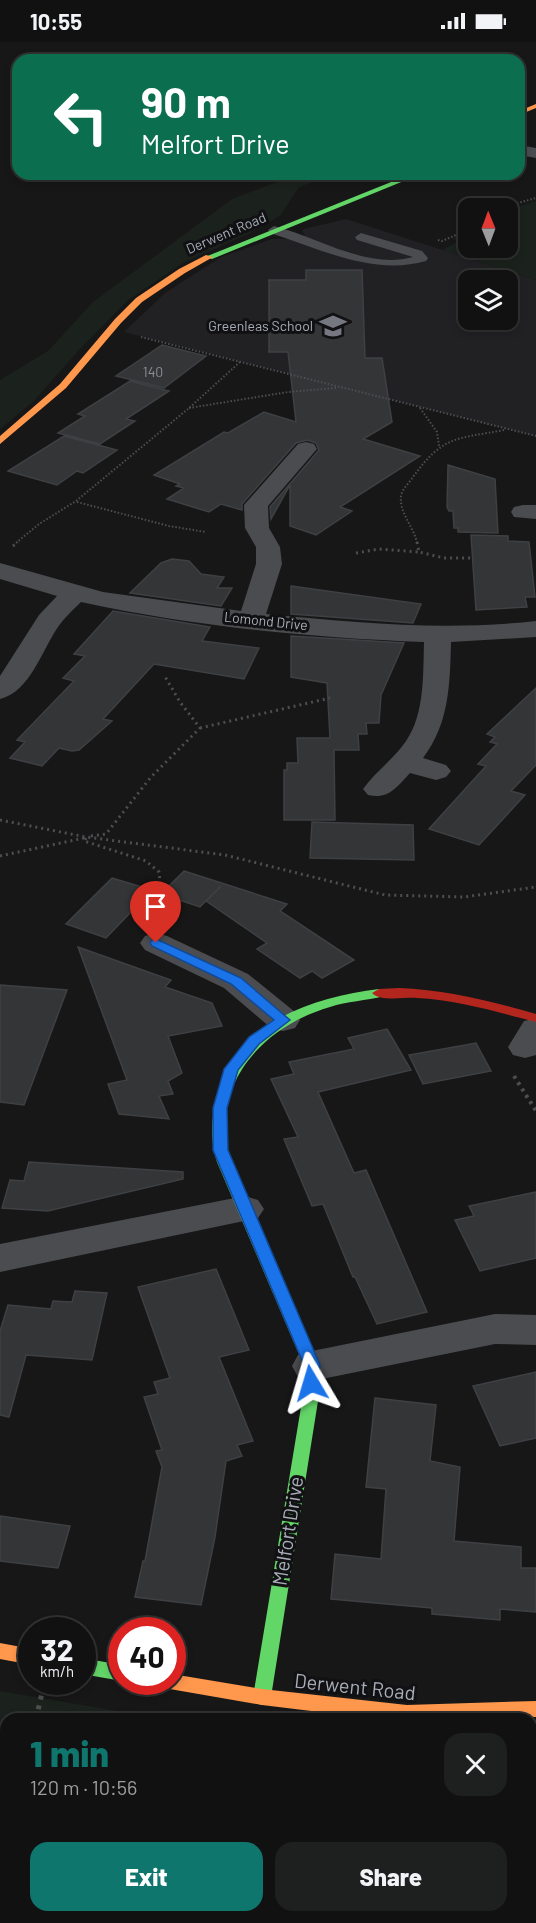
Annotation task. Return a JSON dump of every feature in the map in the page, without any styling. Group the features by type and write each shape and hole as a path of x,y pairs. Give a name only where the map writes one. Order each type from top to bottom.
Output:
{"street":[{"name":"Derwent Road","path":"0,441 45,405 73,376 107,332 138,302 192,265 274,230 404,180"},
{"path":"252,620 256,600 269,564 268,547 257,528 256,505 306,449"},
{"path":"263,465 287,470"},
{"name":"Lomond Drive","path":"4,560 75,593 165,609 350,630 495,634 536,629"},
{"path":"2,689 15,676 48,621 75,593"},
{"path":"378,789 425,733 437,689 438,634"},
{"path":"2,689 29,694"},
{"path":"403,762 436,771"},
{"path":"159,940 236,981 284,1020"},
{"name":"Melfort Drive","path":"262,1697 310,1401 312,1365 220,1150 220,1108 231,1069 254,1041 284,1020 321,1006 365,994 399,992 457,996 532,1031"},
{"path":"0,1258 245,1209"},
{"path":"312,1365 495,1329 536,1330"},
{"path":"0,1651 18,1654"},
{"name":"Derwent Road","path":"186,1684 262,1697 398,1713"},
{"name":"Derwent Road","path":"433,1713 536,1709"}],"lane":[{"path":"274,230 374,261 404,264 422,258 418,254 361,237"}],"path":[{"path":"518,203 536,198"},
{"path":"107,332 141,336 536,436"},
{"path":"4,560 39,524 76,501 188,409 240,362"},
{"path":"188,409 288,392 340,387"},
{"path":"419,407 437,432 439,446"},
{"path":"419,552 415,531 402,509 401,494 423,463 439,446 455,440 508,429"},
{"path":"76,501 169,526 206,532"},
{"path":"356,553 379,549 419,552 444,558 473,558"},
{"path":"164,675 180,702 200,728"},
{"path":"0,856 106,834 151,777 200,728 330,698"},
{"path":"0,820 86,837 225,855 385,895 464,897 536,887"},
{"path":"86,837 84,841 146,861 159,872 163,916 159,940"},
{"path":"37,1713 41,1695"}],"shaded area":[{"path":"282,180 317,180 298,188 281,215 250,233 183,263 127,301 78,351 34,401 0,429 0,380 48,351 93,302 232,199"},
{"path":"536,201 536,280 518,274 518,270 505,270 467,258 518,258 518,207"},
{"name":"Greenleas School","path":"346,219 458,255 458,258 467,258 505,270 458,270 458,330 518,330 518,274 536,280 536,436 124,332 165,293 221,257 272,239 294,239 305,235 302,231"},
{"path":"458,242 458,255 442,250"},
{"path":"0,1691 18,1695 130,1713 0,1713"}],"building":[{"path":"306,270 362,270 365,358 382,358 392,422 363,439 420,456 340,507 352,511 316,535 290,526 290,485 271,519 270,507 319,450 316,443 307,440 296,443 242,504 242,510 221,504 209,512 167,499 184,488 176,486 180,484 154,475 224,432 228,433 264,412 296,422 288,352 269,352 269,280 306,280"},
{"path":"162,345 206,356 164,388 116,376"},
{"path":"130,381 169,391 126,419 135,421 100,444 58,433 85,416 78,414"},
{"path":"64,436 117,450 83,473 77,471 57,485 8,471"},
{"path":"448,465 495,479 498,533 458,532 458,528 454,528 453,511 449,511 447,507"},
{"path":"471,535 508,536 508,541 529,542 535,597 525,597 527,607 476,610"},
{"path":"172,559 189,561 201,574 224,577 217,588 232,588 221,606 130,593 161,563"},
{"path":"291,586 421,604 413,623 291,614"},
{"path":"113,611 210,627 202,641 259,648 244,679 154,664 103,719 112,721 79,750 59,748 42,766 10,758 25,742 17,740 74,681 63,678 85,656 74,654"},
{"path":"291,636 404,643 381,695 379,723 366,723 367,734 358,734 359,750 334,750 335,820 284,820 284,770 287,770 287,763 298,763 297,738 330,738 327,683 291,677"},
{"path":"536,688 536,765 511,791 525,795 479,845 429,829 486,766 478,764 497,744 490,742 495,737 487,734"},
{"path":"312,822 413,825 414,860 310,858"},
{"path":"184,871 287,904 280,911 354,960 322,978 312,971 300,978 257,949 267,943 206,901 200,907 161,894"},
{"path":"112,878 152,890 106,938 66,924"},
{"path":"78,947 171,980 165,987 212,1003 222,1026 168,1036 182,1073 168,1081 173,1094 159,1096 169,1119 119,1114 108,1084 127,1080"},
{"path":"0,985 67,990 24,1105 0,1102"},
{"path":"387,1029 411,1070 318,1092 354,1173 366,1170 427,1312 377,1324 353,1277 323,1204 312,1206 284,1139 298,1137 271,1079 294,1074 289,1062 354,1049 348,1038"},
{"path":"476,1043 491,1071 423,1084 409,1055"},
{"path":"29,1162 183,1172 183,1179 48,1211 2,1208 10,1180 24,1181"},
{"path":"536,1192 536,1258 480,1271 455,1220 474,1216 469,1206"},
{"path":"216,1269 249,1350 219,1357 253,1441 237,1445 242,1456 226,1461 215,1537 201,1605 135,1597 143,1561 145,1561 162,1467 156,1451 162,1450 144,1397 158,1394 154,1382 170,1378 138,1287"},
{"path":"75,1291 107,1293 92,1360 26,1355 9,1417 0,1415 0,1331 8,1305 51,1309 53,1301 72,1302"},
{"path":"536,1372 536,1438 500,1446 473,1386"},
{"path":"375,1398 436,1405 430,1461 460,1467 454,1541 521,1547 521,1568 536,1568 536,1612 500,1609 500,1620 432,1614 432,1608 331,1599 335,1554 381,1559 386,1489 366,1487"},
{"path":"0,1516 70,1526 58,1568 0,1561"}],"traffic: fast":[{"path":"209,257 402,180"},
{"path":"262,1697 310,1401 312,1366 224,1162 219,1137 220,1112 227,1084 239,1061 256,1041 276,1025 325,1003 379,993"},
{"path":"96,1668 108,1671"}],"traffic: slow":[{"path":"525,111 536,106"},
{"path":"0,441 63,386 118,321 139,300 182,271 209,257"},
{"path":"0,1651 18,1654"},
{"path":"186,1684 262,1697 398,1713"},
{"path":"433,1713 536,1709"}],"traffic: jam":[{"path":"379,993 419,994 458,999 536,1018"}],"place":[{"name":"Greenleas School","path":"333,326"}],"route":[{"path":"156,943 236,981 284,1020 254,1041 231,1069 220,1108 220,1150 312,1365 311,1383"}]}
